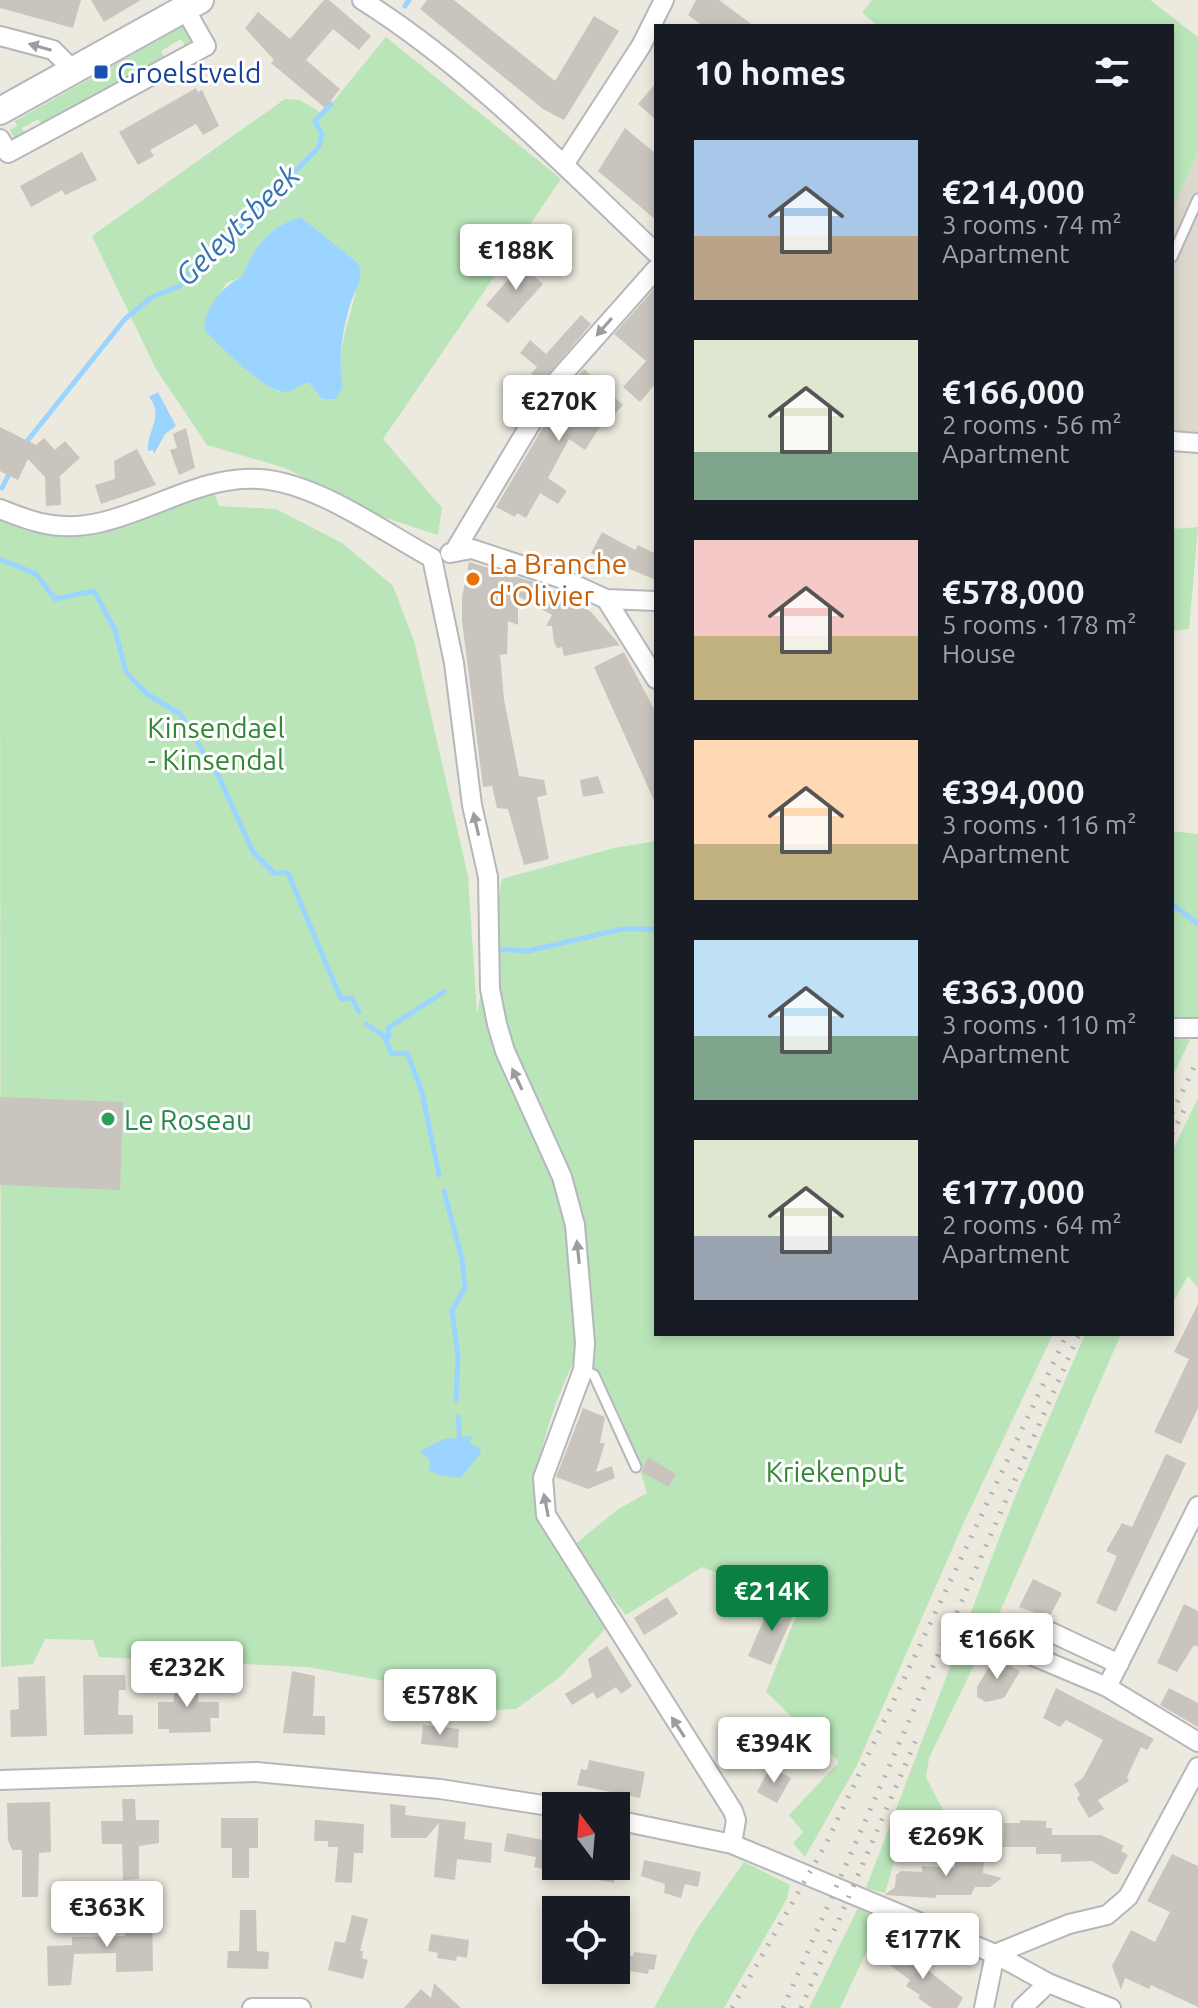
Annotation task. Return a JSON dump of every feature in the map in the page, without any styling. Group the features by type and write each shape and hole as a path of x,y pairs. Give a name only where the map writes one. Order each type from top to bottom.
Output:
{"main road":[{"path":"0,111 193,4"}],"street":[{"path":"656,24 664,0"},
{"path":"369,1 565,163 654,251"},
{"path":"0,139 8,153 206,46 193,4"},
{"path":"0,36 53,50 73,70"},
{"path":"565,163 651,38"},
{"path":"454,552 555,383 654,271"},
{"path":"1174,441 1198,443"},
{"path":"0,509 42,524 82,525 116,518 223,480 260,479 312,492 432,558 472,549 560,578 606,599 654,601"},
{"path":"432,558 454,663 472,805 488,877 490,989 505,1051 570,1201 579,1265 585,1343 583,1370 543,1478 546,1515 733,1811 736,1820 732,1844"},
{"path":"606,599 654,676"},
{"path":"1174,1028 1196,1028"},
{"path":"1107,1687 1198,1506"},
{"path":"1119,1664 1044,1629 1031,1655 1107,1687 1198,1742"},
{"path":"995,1954 1069,1924 1107,1915 1128,1897 1198,1767"},
{"path":"0,1780 256,1772 440,1789 542,1805"},
{"path":"630,1823 732,1844 995,1954 1048,1983 1111,2008"},
{"path":"984,2008 995,1954"},
{"path":"1022,2008 1048,1983"},
{"path":"252,2008 301,2008"}],"lane":[{"path":"1174,253 1198,199"},
{"path":"583,1370 594,1375 636,1467"}],"shaded area":[{"path":"1198,153 1198,433 1174,431 1174,205"}],"green space":[{"path":"872,0 1150,0 1198,37 1198,153 1174,205 1174,24 876,24 862,13"},
{"path":"187,24 198,44 187,50 181,39 161,51 167,62 45,130 38,119 22,128 28,140 18,145 10,130 17,126 15,121"},
{"path":"386,37 561,179 383,439 442,508 438,535 377,515 285,468 207,445 156,369 92,236 285,99 300,100 323,114","holes":["301,217 358,263 358,279 341,353 343,387 322,399 309,383 279,392 238,363 204,329 226,283 242,277 264,239 290,221"]},
{"path":"214,492 219,506 276,509 342,543 393,586 414,641 468,876 477,1014 502,879 614,848 654,841 654,1336 1052,1336 965,1520 857,1765 805,1857 793,1843 803,1832 789,1815 839,1762 766,1692 800,1606 702,1567 626,1615 572,1547 617,1510 647,1493 629,1437 612,1400 602,1383 577,1355 554,1408 543,1447 539,1467 539,1503 557,1551 609,1625 560,1677 516,1709 444,1713 445,1692 308,1667 99,1657 93,1640 45,1639 33,1664 1,1667 0,519 60,532 110,529"},
{"path":"1198,527 1189,629 1174,631 1174,529"},
{"path":"1174,831 1198,834 1198,1024 1174,1073"},
{"path":"1198,1098 1198,1288 1188,1276 1174,1300 1174,1148"},
{"path":"1084,1336 1120,1336 1003,1605 929,1758 926,1777 944,1812 935,1852 899,1845 885,1893 866,1888 1013,1502"},
{"path":"744,1862 790,1885 787,1899 724,2008 654,2008 697,1929"},
{"path":"858,1908 881,1921 840,2008 809,2008"}],"water":[{"path":"301,217 358,263 360,269 360,280 343,336 343,387 335,399 322,399 309,383 287,392 271,387 239,364 204,329 208,313 217,298 228,285 242,277 264,239 280,226"},
{"path":"158,392 176,426 165,434 154,454 153,450 148,451 155,418 149,397"},
{"path":"473,1436 469,1442 481,1449 480,1454 461,1478 439,1475 429,1470 430,1460 420,1451 444,1439"}],"building":[{"path":"0,0 81,0 73,28 0,8"},
{"path":"91,0 141,0 104,22"},
{"path":"324,0 329,0 371,36 359,50 333,29 306,60 340,89 325,108 271,63 274,60 245,28 258,12 290,39"},
{"path":"427,0 454,0 555,81 594,16 619,31 564,120 543,109 420,9"},
{"path":"696,0 719,0 751,24 700,24 688,15"},
{"path":"654,85 654,118 638,104"},
{"path":"196,88 198,92 202,90 219,126 203,135 196,124 150,150 154,156 138,165 119,132"},
{"path":"625,128 654,152 654,218 598,171"},
{"path":"82,152 97,180 65,195 62,190 31,207 20,186"},
{"path":"526,259 539,270 534,276 543,284 508,323 486,305"},
{"path":"654,289 654,385 640,402 623,387 646,361 614,334"},
{"path":"581,315 591,324 542,382 531,374 537,367 520,353 530,340 546,354"},
{"path":"584,369 623,405 615,414 607,416 585,450 569,439 548,478 567,491 558,504 540,493 526,518 517,513 515,517 496,507 565,390"},
{"path":"0,427 36,445 44,438 55,450 65,441 80,458 60,476 61,505 46,506 45,477 28,459 18,480 0,471"},
{"path":"186,428 195,468 179,475 170,450 177,448 173,434"},
{"path":"137,449 156,485 101,504 95,485 115,479 114,461"},
{"path":"602,532 635,550 638,545 654,553 654,579 627,568 625,571 591,553"},
{"path":"469,562 544,585 591,612 620,645 564,656 562,647 557,648 554,642 552,626 546,626 552,615 518,596 518,625 508,621 507,654 500,655 504,699 519,776 544,780 547,795 537,797 549,859 524,865 508,809 497,808 492,786 483,787 462,621 462,597"},
{"path":"624,652 654,709 654,801 594,667"},
{"path":"598,776 604,793 583,797 580,780"},
{"path":"0,1097 123,1102 120,1190 0,1185"},
{"path":"1198,1304 1198,1408 1181,1444 1154,1432 1189,1359 1174,1352"},
{"path":"583,1408 605,1417 600,1443 605,1443 596,1472 612,1466 615,1478 588,1489 556,1477"},
{"path":"1166,1454 1186,1463 1116,1612 1096,1603 1117,1556 1106,1551 1122,1523 1132,1527"},
{"path":"648,1457 676,1474 669,1487 642,1472"},
{"path":"1033,1579 1062,1593 1049,1618 1019,1607"},
{"path":"667,1597 678,1614 644,1635 634,1618"},
{"path":"772,1601 796,1609 771,1665 748,1656"},
{"path":"1184,1604 1198,1611 1198,1647 1194,1645 1177,1672 1157,1663"},
{"path":"607,1646 632,1686 621,1694 616,1687 597,1699 593,1692 572,1705 565,1694 592,1677 588,1659"},
{"path":"995,1657 1020,1671 1004,1698 986,1702 977,1697 977,1687"},
{"path":"292,1671 315,1676 313,1716 325,1716 325,1735 283,1733"},
{"path":"197,1674 198,1702 219,1702 219,1718 210,1718 211,1732 169,1733 169,1729 158,1729 158,1702 174,1702 174,1677"},
{"path":"83,1675 125,1675 126,1690 119,1690 118,1715 133,1715 133,1734 84,1735"},
{"path":"45,1676 47,1736 11,1737 10,1710 19,1709 18,1677"},
{"path":"1056,1688 1154,1739 1147,1750 1141,1747 1127,1777 1129,1781 1098,1800 1104,1809 1089,1818 1077,1798 1080,1795 1074,1784 1083,1778 1103,1740 1066,1720 1060,1727 1043,1718"},
{"path":"1169,1688 1198,1703 1198,1727 1160,1705"},
{"path":"423,1725 459,1729 458,1748 421,1744"},
{"path":"589,1760 645,1772 640,1798 630,1796 630,1792 611,1792 577,1785 581,1769 587,1770"},
{"path":"770,1767 791,1778 777,1803 757,1792"},
{"path":"122,1799 135,1799 136,1820 159,1820 159,1843 139,1846 139,1879 123,1880 122,1844 102,1844 101,1821 123,1821"},
{"path":"50,1802 51,1852 39,1853 38,1897 22,1897 22,1850 12,1850 8,1840 7,1803"},
{"path":"390,1804 406,1806 405,1815 466,1822 464,1839 492,1843 491,1863 457,1859 455,1880 434,1877 439,1823 426,1838 391,1838"},
{"path":"221,1818 258,1818 258,1848 249,1848 249,1878 232,1878 232,1848 221,1848"},
{"path":"315,1820 364,1824 363,1853 354,1853 352,1883 335,1882 338,1847 328,1847 328,1841 314,1841"},
{"path":"1020,1820 1046,1821 1046,1828 1052,1828 1052,1835 1101,1835 1124,1846 1121,1851 1128,1855 1118,1874 1113,1874 1092,1861 1061,1862 1061,1854 1036,1854 1036,1847 1003,1847 1004,1823 1020,1823"},
{"path":"507,1833 542,1840 542,1869 534,1867 536,1857 504,1851"},
{"path":"962,1846 985,1847 983,1873 1002,1878 990,1887 975,1887 971,1895 936,1895 936,1898 884,1895 895,1887 896,1875 901,1871 922,1872 922,1866 955,1868 955,1857 962,1860"},
{"path":"1172,1854 1198,1866 1198,2007 1151,1985 1149,1989 1125,1978 1121,1990 1112,1966 1131,1930 1155,1942 1170,1912 1147,1901"},
{"path":"644,1860 701,1872 698,1887 685,1884 681,1898 664,1893 665,1884 641,1876"},
{"path":"152,1910 153,1971 116,1972 116,1953 74,1954 71,1985 48,1986 47,1946 72,1945 72,1937 125,1936 125,1911"},
{"path":"240,1910 256,1910 257,1951 269,1952 268,1969 227,1968 228,1951 239,1951"},
{"path":"352,1915 368,1919 360,1951 363,1951 362,1958 368,1960 363,1979 328,1970 335,1941 345,1943"},
{"path":"431,1934 469,1940 467,1958 457,1956 456,1961 437,1958 438,1953 428,1951"},
{"path":"895,1944 963,1998 957,2008 932,2008 906,1986 910,1980 883,1960"},
{"path":"634,1952 657,1955 654,1970 649,1969 648,1974 630,1971 630,1955"},
{"path":"434,1983 461,2008 404,2008 421,1989 431,1998"}],"waterway":[{"name":"Geleytsbeek","path":"405,6 409,0"},
{"name":"Geleytsbeek","path":"24,445 125,319 152,297 180,286 190,270 227,240 319,147 322,134 315,121 331,104"},
{"name":"Geleytsbeek","path":"2,488 10,472"},
{"path":"0,559 36,574 55,599 94,591 115,630 126,672 147,694 180,714 219,777 253,852 274,873 288,873 341,999 352,998 359,1012"},
{"path":"1174,906 1198,924"},
{"path":"494,949 528,951 622,929 654,929"},
{"path":"385,1036 389,1037 388,1028 444,992"},
{"path":"366,1024 384,1036 392,1054 407,1053 422,1092 439,1175"},
{"path":"444,1191 462,1259 465,1287 452,1311 458,1356 456,1400"},
{"path":"458,1417 460,1440"}],"railway":[{"path":"1174,1109 1198,1059"},
{"path":"1174,1130 1186,1106"},
{"path":"732,2008 826,1844 1066,1336"},
{"path":"783,2008 1078,1336"},
{"path":"801,2008 919,1733"}],"place":[{"name":"Groelstveld","path":"101,72"},
{"name":"La Branche d'Olivier","path":"473,579"},
{"name":"Le Roseau","path":"108,1119"}],"park label":[{"name":"Kinsendael - Kinsendal","path":"216,743"},
{"name":"Kriekenput","path":"835,1471"}]}
